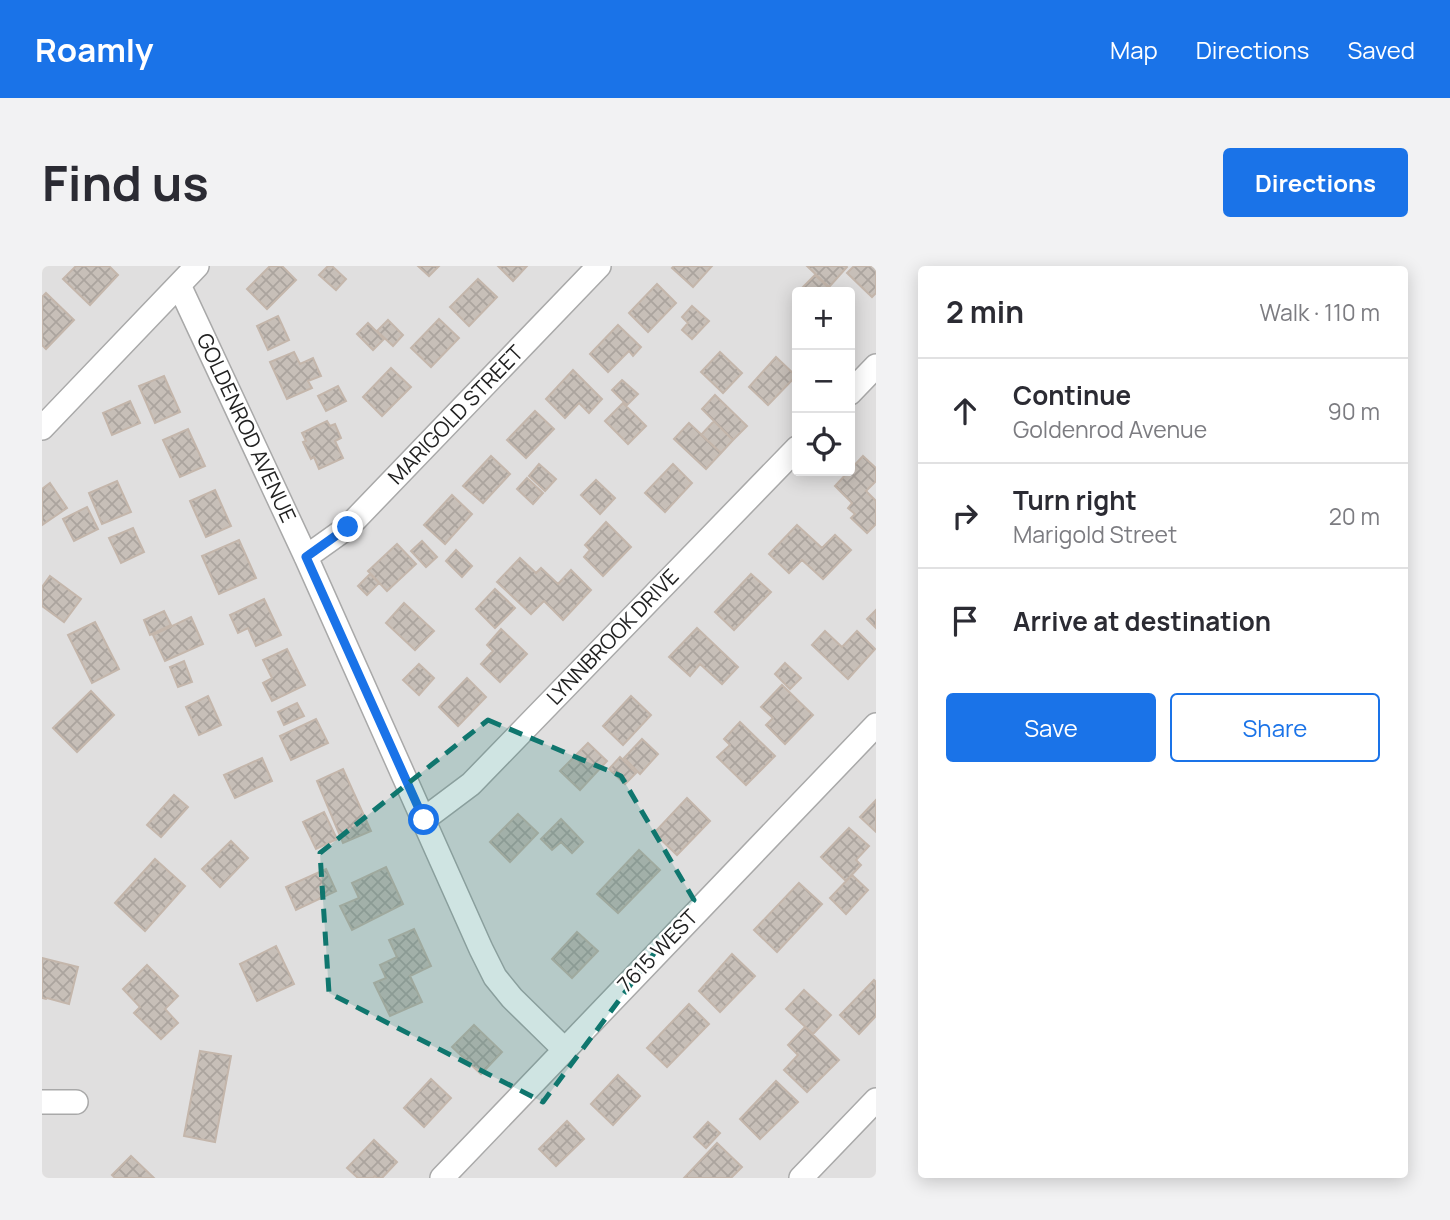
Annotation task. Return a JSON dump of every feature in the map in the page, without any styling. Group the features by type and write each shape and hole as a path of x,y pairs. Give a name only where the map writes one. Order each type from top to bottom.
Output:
{"street":[{"path":"42,428 197,266"},
{"name":"MARIGOLD STREET","path":"306,557 348,527 599,266"},
{"name":"GOLDENROD AVENUE","path":"179,285 306,557 495,977 512,998 564,1049"},
{"path":"855,388 876,366"},
{"name":"LYNNBROOK DRIVE","path":"424,820 471,784 792,452"},
{"name":"7615 WEST","path":"442,1178 876,725"},
{"path":"801,1178 876,1100"},
{"path":"42,1102 76,1102"}],"highlighted area":[{"path":"488,720 621,776 694,900 543,1102 329,993 320,853"}],"shaded area":[{"path":"42,266 876,266 876,1178 42,1178"}],"building":[{"path":"76,266 109,266 118,275 90,305 63,279"},
{"path":"270,266 282,266 296,280 267,309 247,289"},
{"path":"328,266 332,266 346,279 336,290 319,275"},
{"path":"418,266 439,266 429,276"},
{"path":"498,266 527,266 513,281"},
{"path":"712,266 693,287 672,268"},
{"path":"807,266 846,266 829,287"},
{"path":"854,266 876,266 876,293 872,297 847,273"},
{"path":"815,275 828,287 803,287"},
{"path":"478,279 497,297 469,326 450,307"},
{"path":"657,284 676,303 648,332 629,313"},
{"path":"46,293 74,320 46,349 42,345 42,297"},
{"path":"692,306 709,321 692,339 682,330 688,323 682,317"},
{"path":"278,316 289,340 268,350 257,326"},
{"path":"439,319 459,338 431,367 411,348"},
{"path":"388,320 403,335 393,346 377,331"},
{"path":"368,323 384,339 373,350 357,334"},
{"path":"618,325 641,347 633,356 629,351 608,372 590,354"},
{"path":"294,352 300,364 313,358 321,376 308,381 312,388 287,399 270,362"},
{"path":"720,352 742,373 723,393 701,372"},
{"path":"776,357 792,372 792,380 768,405 749,387"},
{"path":"391,368 411,387 382,416 363,397"},
{"path":"573,370 602,399 589,413 579,403 565,418 546,399"},
{"path":"164,376 180,412 155,423 139,386"},
{"path":"622,380 638,394 627,405 612,390"},
{"path":"338,386 346,401 326,411 318,396"},
{"path":"715,395 747,426 733,440 702,409"},
{"path":"130,401 140,423 112,435 103,413"},
{"path":"623,403 646,426 628,444 605,421"},
{"path":"535,411 554,429 526,458 507,440"},
{"path":"327,421 330,426 335,424 341,438 335,441 343,458 319,469 314,457 311,459 302,433"},
{"path":"714,421 733,440 721,453 701,435"},
{"path":"689,423 721,453 706,469 674,439"},
{"path":"188,429 205,466 180,477 163,440"},
{"path":"491,456 510,474 483,503 463,486"},
{"path":"863,456 876,468 876,481 866,491 876,501 876,524 867,533 851,518 855,514 848,508 852,503 835,486 844,476 855,476 855,465"},
{"path":"539,464 556,479 545,491 529,476"},
{"path":"673,464 692,483 665,512 645,493"},
{"path":"527,478 543,493 533,504 517,489"},
{"path":"596,480 615,498 600,514 581,495"},
{"path":"117,481 131,512 102,524 89,493"},
{"path":"50,483 67,508 42,525 42,489"},
{"path":"215,490 231,526 206,537 190,501"},
{"path":"452,495 472,514 445,544 424,525"},
{"path":"87,507 98,529 74,541 63,519"},
{"path":"606,522 631,547 603,576 584,557 590,550 585,545"},
{"path":"797,525 822,548 835,535 851,550 823,579 802,560 789,573 769,554"},
{"path":"133,528 144,552 121,563 109,538"},
{"path":"239,540 256,578 219,594 202,556"},
{"path":"422,541 437,557 426,567 411,551"},
{"path":"397,544 416,564 387,591 368,571"},
{"path":"456,550 472,566 462,577 446,561"},
{"path":"520,558 536,573 541,568 558,584 571,570 591,590 563,620 544,601 531,614 497,582"},
{"path":"370,574 379,583 367,595 358,586"},
{"path":"751,574 771,592 734,630 715,612"},
{"path":"50,576 81,599 64,622 42,606 42,587"},
{"path":"495,589 515,608 495,628 476,609"},
{"path":"264,599 281,635 256,646 248,628 238,633 230,615"},
{"path":"404,603 434,631 415,650 386,623"},
{"path":"876,610 876,628 867,619"},
{"path":"164,611 171,625 150,635 144,620"},
{"path":"191,617 203,644 165,661 153,635"},
{"path":"95,622 119,669 92,683 68,635"},
{"path":"697,628 738,667 722,684 700,664 690,676 669,657"},
{"path":"501,629 527,654 500,682 481,664 493,651 487,645"},
{"path":"825,631 842,647 857,631 875,649 848,679 812,645"},
{"path":"287,649 305,685 272,701 263,683 272,678 263,660"},
{"path":"184,661 192,682 178,687 170,667"},
{"path":"785,663 801,678 790,689 775,674"},
{"path":"419,664 434,678 419,695 403,680"},
{"path":"467,678 486,697 458,726 439,707"},
{"path":"782,685 813,715 785,744 766,725 773,718 761,707"},
{"path":"91,691 114,715 77,752 53,728"},
{"path":"208,696 221,725 199,735 186,707"},
{"path":"631,696 651,715 623,745 603,726"},
{"path":"297,703 304,716 284,725 278,712"},
{"path":"316,719 328,743 291,760 280,736"},
{"path":"740,722 775,756 746,785 717,757 730,745 724,739"},
{"path":"642,739 658,754 640,774 624,758"},
{"path":"588,743 607,761 580,790 560,771"},
{"path":"620,757 636,773 625,784 609,769"},
{"path":"262,758 272,781 235,798 224,775"},
{"path":"343,769 371,831 343,843 317,781"},
{"path":"174,795 188,807 161,837 147,825"},
{"path":"687,798 710,821 677,855 654,833"},
{"path":"876,800 876,832 860,817"},
{"path":"324,812 337,839 316,849 303,822"},
{"path":"518,814 538,833 510,862 490,842"},
{"path":"561,819 583,842 572,853 561,842 552,850 541,839"},
{"path":"849,828 869,846 856,860 861,865 846,881 821,857"},
{"path":"231,841 248,858 220,887 202,869"},
{"path":"639,850 660,870 618,913 597,894"},
{"path":"155,859 185,886 145,931 115,903"},
{"path":"386,867 403,904 352,930 340,906 359,898 352,883"},
{"path":"326,869 336,891 296,910 286,887"},
{"path":"852,875 868,890 846,914 830,898"},
{"path":"799,883 822,904 777,952 754,930"},
{"path":"414,929 431,966 410,976 422,1002 390,1016 374,983 386,978 380,965 397,957 389,940"},
{"path":"577,932 598,951 572,978 552,959"},
{"path":"276,946 294,984 257,1001 240,964"},
{"path":"732,954 755,976 720,1012 699,991"},
{"path":"42,958 78,967 69,1004 42,998"},
{"path":"147,965 178,996 165,1009 178,1023 161,1039 134,1013 140,1007 123,989"},
{"path":"874,980 876,1016 859,1034 840,1015"},
{"path":"804,990 831,1015 813,1034 786,1009"},
{"path":"689,1004 709,1024 667,1067 647,1048"},
{"path":"474,1025 502,1052 481,1074 452,1047"},
{"path":"805,1027 839,1060 807,1092 784,1070 798,1055 788,1045"},
{"path":"200,1051 231,1056 215,1142 184,1136"},
{"path":"618,1075 640,1096 613,1125 591,1104"},
{"path":"431,1079 451,1098 424,1127 404,1108"},
{"path":"776,1081 798,1102 760,1139 740,1119"},
{"path":"567,1121 584,1139 556,1166 539,1149"},
{"path":"708,1122 720,1133 706,1148 694,1137"},
{"path":"374,1140 397,1162 382,1178 358,1178 347,1168"},
{"path":"717,1143 742,1167 731,1178 684,1178"},
{"path":"131,1156 154,1178 115,1178 112,1175"}],"route":[{"path":"348,527 306,557 424,820"}]}
